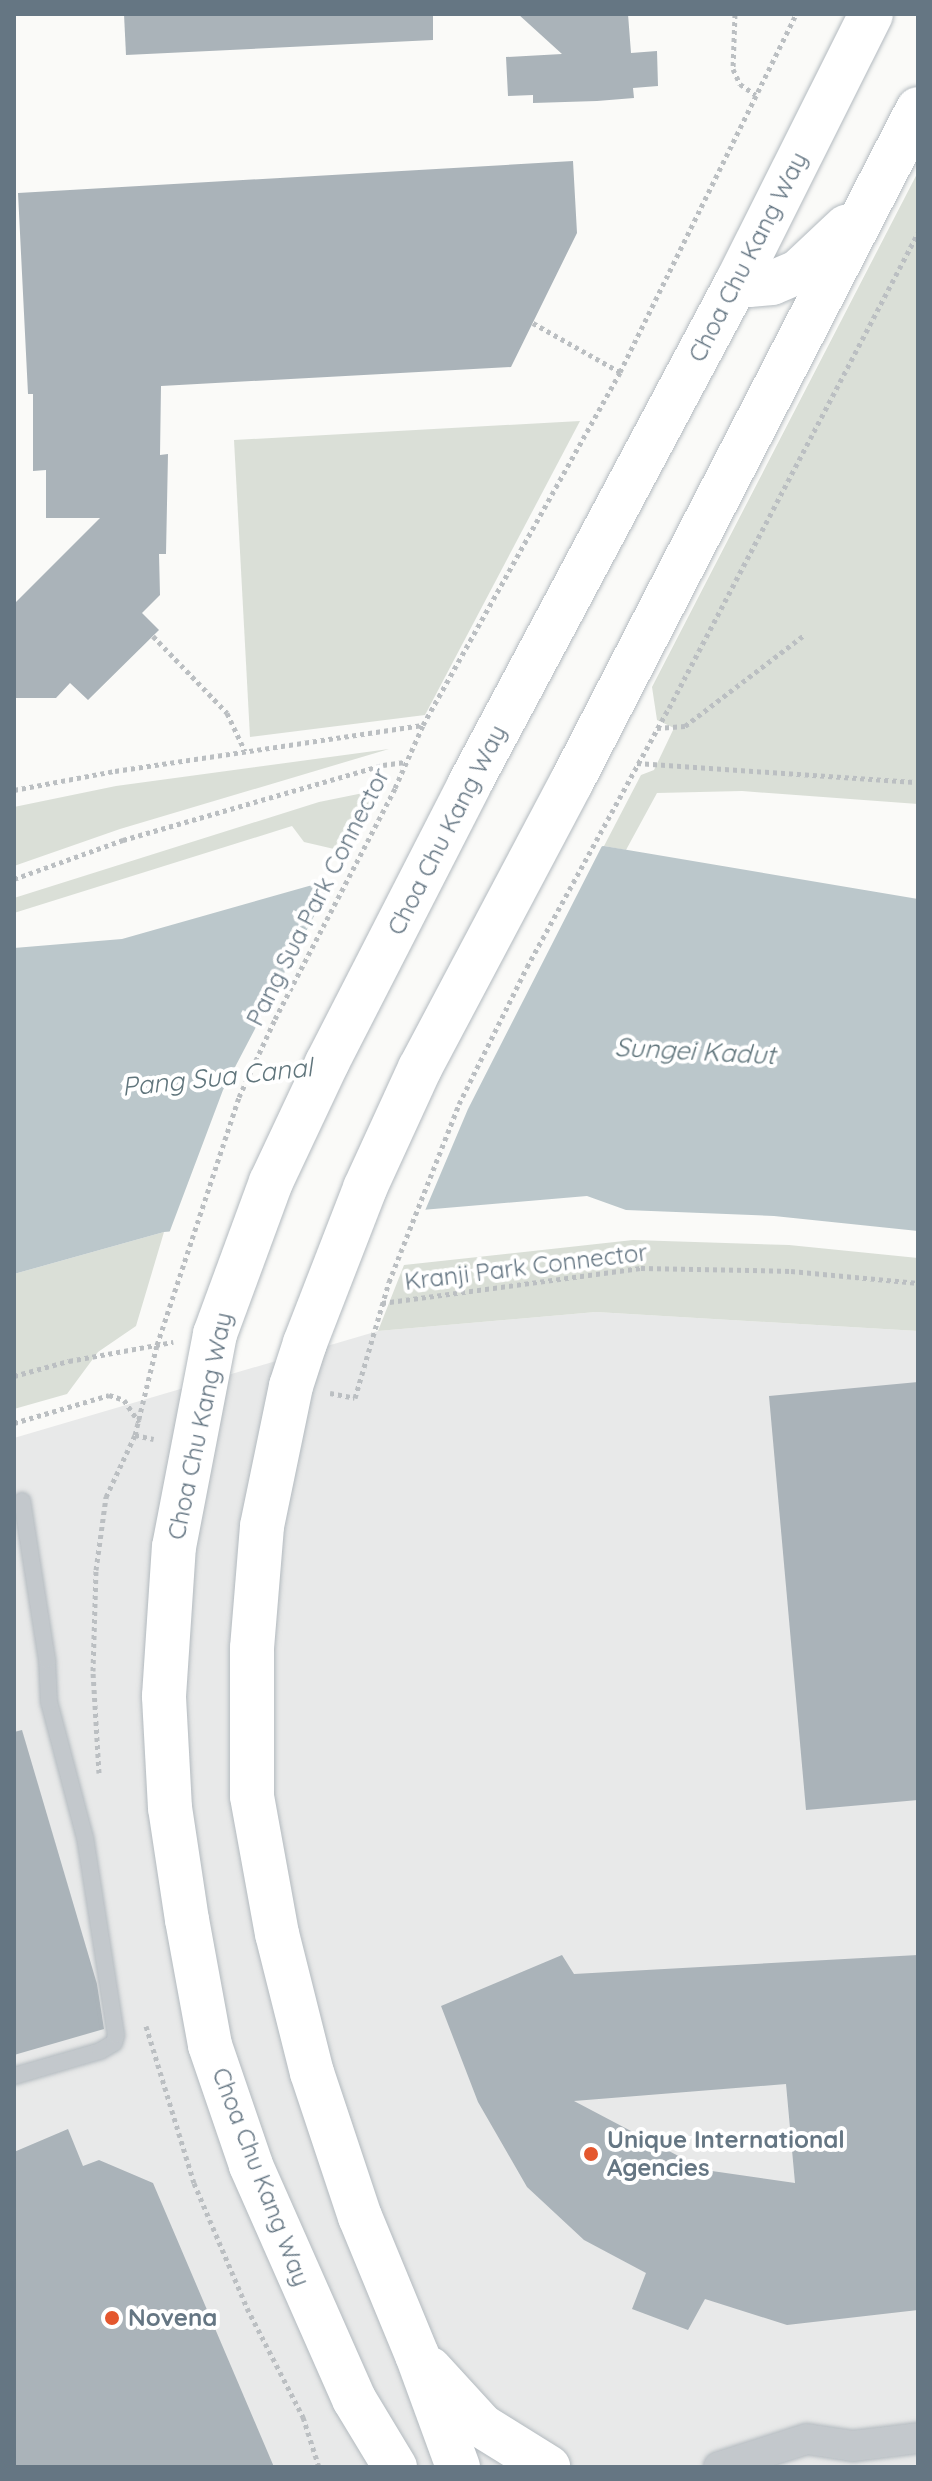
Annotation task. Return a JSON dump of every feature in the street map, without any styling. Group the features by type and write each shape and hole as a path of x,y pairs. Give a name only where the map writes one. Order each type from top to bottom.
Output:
{"main road":[{"name":"Choa Chu Kang Way","path":"395,2467 354,2399 251,2165 210,2045 170,1808 164,1696 174,1547 215,1334 271,1182 314,1089 469,785 738,280 871,14"},
{"path":"458,2467 417,2355 360,2217 312,2073 277,1934 252,1796 252,1648 262,1526 291,1386 365,1188 420,1068 595,738 918,109"},
{"path":"738,280 749,285 772,283 798,272 870,205"},
{"path":"417,2355 482,2426 548,2467"},
{"path":"354,2399 362,2467"}],"street":[{"path":"719,2467 807,2439 853,2446 918,2438"},
{"path":"825,2467 853,2446"}],"lane":[{"path":"14,2076 100,2051 114,2043 116,2035 85,1838 49,1702 47,1660 22,1501"}],"path":[{"path":"735,14 733,69 740,84 756,95"},
{"path":"406,762 423,725 620,372 796,14"},
{"path":"382,1303 459,1104 527,967 629,781 918,233"},
{"path":"533,323 620,372"},
{"path":"657,728 685,726 804,635"},
{"path":"153,636 227,713 245,751"},
{"path":"14,790 423,725"},
{"path":"595,738 638,764 918,782"},
{"name":"Pang Sua Park Connector","path":"157,1345 239,1097 275,1019 406,762"},
{"name":"Pang Sua Park Connector","path":"14,879 123,840 383,765 406,762"},
{"name":"Kranji Park Connector","path":"355,1398 382,1303 641,1268 791,1271 918,1283"},
{"path":"14,1376 157,1345 135,1435"},
{"path":"14,1423 109,1395 124,1400 139,1422"}],"shaded area":[{"path":"918,172 918,804 742,791 657,793 626,850 604,846 641,775 654,770 674,728 657,720 652,687"},
{"path":"580,421 425,715 250,737 234,440"},
{"path":"389,749 120,829 14,866 14,807 116,786"},
{"path":"383,789 347,852 304,842 292,826 14,913 14,898 319,802"},
{"path":"164,1232 136,1326 98,1352 67,1394 14,1409 14,1274"},
{"path":"633,1240 789,1245 918,1258 918,1331 596,1312 378,1331 404,1265"},
{"path":"596,1312 918,1331 918,2467 14,2467 14,1438 378,1331"}],"water":[{"path":"604,846 918,899 918,1231 774,1216 626,1210 587,1196 164,1232 14,1274 14,948 122,939 323,882"}],"pier":[{"path":"604,842 468,1109 424,1213 168,1236 223,1090 335,876"}],"building":[{"path":"124,14 433,14 433,40 126,55"},
{"path":"518,14 628,14 631,53 657,51 658,86 633,88 634,98 597,101 533,103 533,95 508,96 506,57 562,54"},
{"path":"573,161 577,233 511,367 161,386 160,455 168,454 166,554 159,554 160,595 142,613 159,630 88,700 70,683 56,698 14,698 14,604 100,518 46,518 46,470 33,471 33,394 28,394 18,193"},
{"path":"918,1382 918,1800 806,1810 769,1396"},
{"path":"22,1730 97,1984 104,2029 14,2055 14,1732"},
{"name":"Unique International Agencies","path":"562,1955 574,1974 918,1955 918,2310 787,2325 705,2299 688,2330 632,2309 646,2273 584,2240 527,2187 478,2102 441,2006","holes":["786,2084 795,2183 705,2170 574,2101"]},
{"name":"Novena","path":"68,2129 83,2166 99,2160 153,2183 274,2467 14,2467 14,2152"}],"place":[{"name":"Unique International Agencies","path":"591,2154"},
{"name":"Novena","path":"112,2318"}],"water label":[{"name":"Sungei Kadut","path":"695,1051"},
{"name":"Pang Sua Canal","path":"217,1077"}]}
